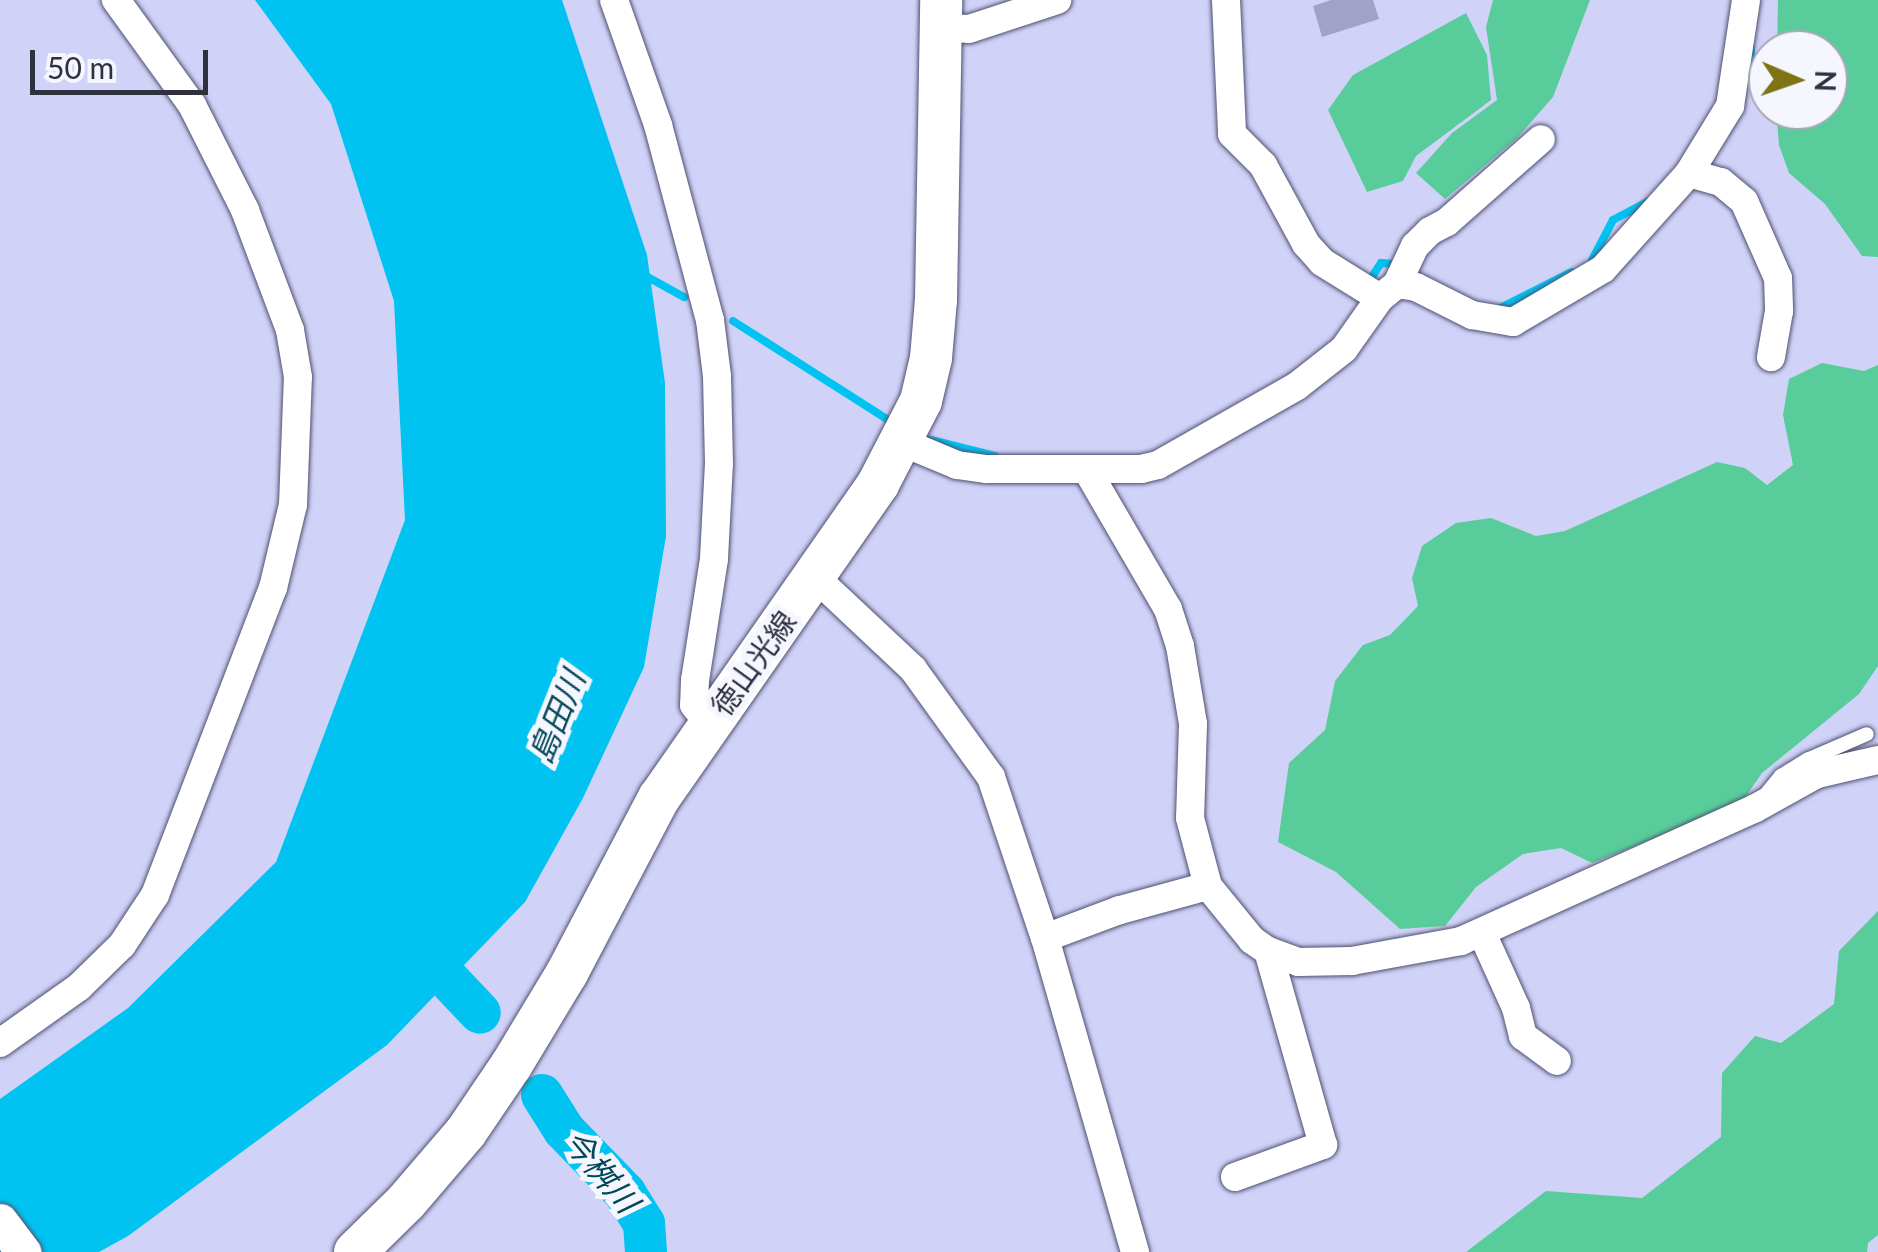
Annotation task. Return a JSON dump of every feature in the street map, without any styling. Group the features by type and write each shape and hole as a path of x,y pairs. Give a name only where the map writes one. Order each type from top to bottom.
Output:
{"main road":[{"name":"徳山光線","path":"354,1252 406,1202 454,1146 512,1064 567,973 659,798 815,577 902,442 921,401 931,358 942,14"}],"street":[{"path":"0,1043 79,988 122,944 155,895 273,588 293,505 298,377 290,330 245,210 192,105 116,0"},
{"path":"614,0 658,125 710,320 717,376 718,482 708,613 694,680 694,705 709,724"},
{"path":"942,14 969,29 1056,0"},
{"path":"1226,0 1232,134 1263,164 1306,244 1322,262 1388,291 1416,287 1472,315 1513,322 1603,269 1689,173 1730,106 1746,0"},
{"path":"902,442 958,465 1114,472 1158,464 1297,386 1344,349 1388,291 1415,246 1541,139"},
{"path":"1689,173 1722,182 1744,201 1778,278 1779,311 1771,357"},
{"path":"1086,470 1168,610 1180,646 1193,724 1190,818 1208,886 1252,940 1268,951 1298,962 1402,956 1482,933 1754,809 1872,747"},
{"path":"815,577 913,668 991,777 1044,938 1135,1252"},
{"path":"1044,938 1120,910 1208,886"},
{"path":"1482,933 1516,1008 1523,1036 1557,1062"},
{"path":"1235,1177 1323,1146 1268,951"},
{"path":"0,1221 23,1252"}],"green space":[{"path":"1493,0 1590,0 1553,97 1517,138 1445,199 1416,173 1452,133 1497,100 1486,27"},
{"path":"1778,0 1878,0 1878,257 1862,256 1825,204 1789,173 1779,145 1778,130 1848,130 1848,30 1777,30"},
{"path":"1466,13 1487,55 1491,100 1416,156 1403,181 1367,192 1328,110 1353,75"},
{"path":"1822,363 1864,371 1878,365 1878,666 1859,694 1762,773 1740,805 1592,863 1561,848 1523,854 1476,887 1445,926 1400,929 1336,872 1278,842 1289,763 1325,730 1335,681 1363,645 1390,635 1418,606 1412,578 1422,546 1456,523 1491,518 1536,536 1565,531 1717,462 1745,468 1767,485 1793,465 1783,415 1789,379"},
{"path":"1878,911 1878,1235 1868,1243 1867,1252 1466,1252 1546,1191 1642,1198 1721,1137 1722,1073 1755,1036 1781,1043 1834,1004 1839,951"}],"water":[{"name":"島田川","path":"255,0 562,0 647,255 665,383 666,536 644,667 583,798 525,902 387,1045 128,1236 99,1252 0,1252 0,1099 128,1008 276,862 405,520 394,301 331,104"}],"building":[{"path":"1331,0 1373,0 1379,19 1322,37 1313,6"}],"waterway":[{"path":"1744,81 1748,76"},
{"path":"1592,260 1613,220 1648,201"},
{"path":"1368,283 1381,263 1396,264"},
{"path":"1500,308 1572,272"},
{"path":"644,275 684,297"},
{"path":"733,321 893,423"},
{"path":"931,440 995,456"},
{"name":"今桝川","path":"411,940 480,1013"},
{"name":"今桝川","path":"542,1095 564,1130 625,1193 644,1223 646,1252"}]}
